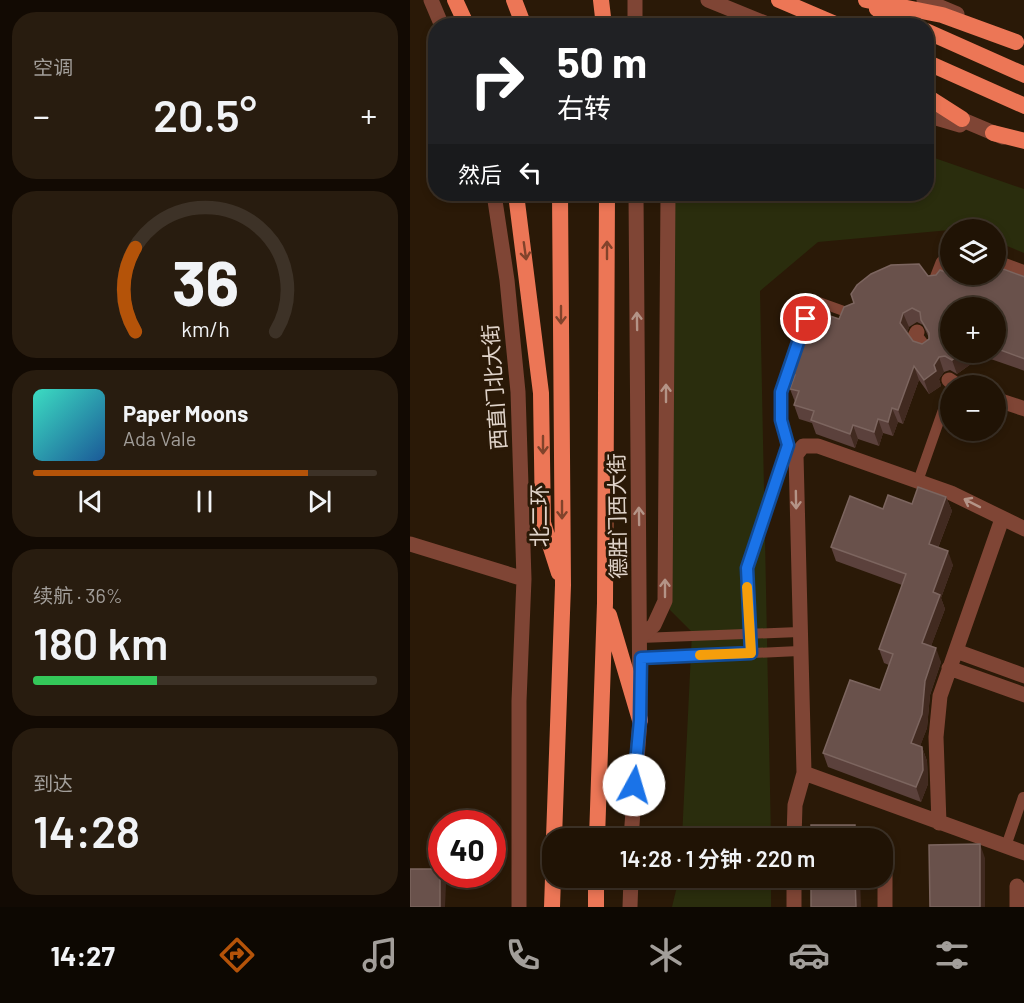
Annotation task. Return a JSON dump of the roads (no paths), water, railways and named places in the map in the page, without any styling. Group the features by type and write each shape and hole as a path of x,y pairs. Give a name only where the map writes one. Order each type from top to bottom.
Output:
{"highway":[{"path":"455,0 463,18"},
{"path":"514,0 521,18"},
{"path":"601,0 603,18"},
{"path":"779,0 822,18"},
{"path":"856,0 896,18"},
{"path":"866,0 951,18 1020,44"},
{"path":"934,35 1025,75"},
{"path":"934,66 1025,106"},
{"path":"934,101 962,119"},
{"path":"993,133 1025,143"},
{"path":"517,201 541,385 543,523 563,585"},
{"name":"北二环","path":"554,828 563,585 560,201"},
{"path":"597,828 605,603 607,201"},
{"path":"605,603 640,720"},
{"path":"552,907 553,888"},
{"path":"596,888 596,907"}],"street":[{"path":"431,0 439,18"},
{"path":"635,0 635,18"},
{"path":"708,0 752,18"},
{"path":"924,0 1020,44"},
{"path":"934,0 948,10"},
{"path":"934,108 993,133"},
{"path":"934,117 993,133"},
{"name":"西直门北大街","path":"495,201 505,260 517,371 524,579"},
{"name":"德胜门西大街","path":"632,828 640,720 641,658 636,201"},
{"path":"640,638 656,622 665,601 668,201"},
{"path":"1006,266 1025,273"},
{"path":"936,281 940,271"},
{"path":"913,334 925,349"},
{"path":"1006,403 1025,409"},
{"path":"794,828 795,805 804,773 799,651 795,464 797,452 803,446 820,447 959,496 1025,529"},
{"path":"939,823 937,717 949,668 1002,519"},
{"path":"410,544 524,579 519,701 519,907"},
{"path":"956,651 1025,676"},
{"path":"949,668 1025,695"},
{"path":"804,773 1025,853"},
{"path":"1017,886 1017,907"},
{"path":"630,888 630,907"},
{"path":"794,888 794,907"},
{"path":"886,888 886,907"}],"lane":[{"path":"795,464 786,440 780,407 782,386 813,300 852,314"},
{"path":"918,481 940,419"},
{"path":"786,440 820,447"},
{"path":"751,653 747,568 786,440"},
{"path":"640,638 750,632 799,632"},
{"path":"641,658 799,651"},
{"path":"1006,846 1023,797"}]}
